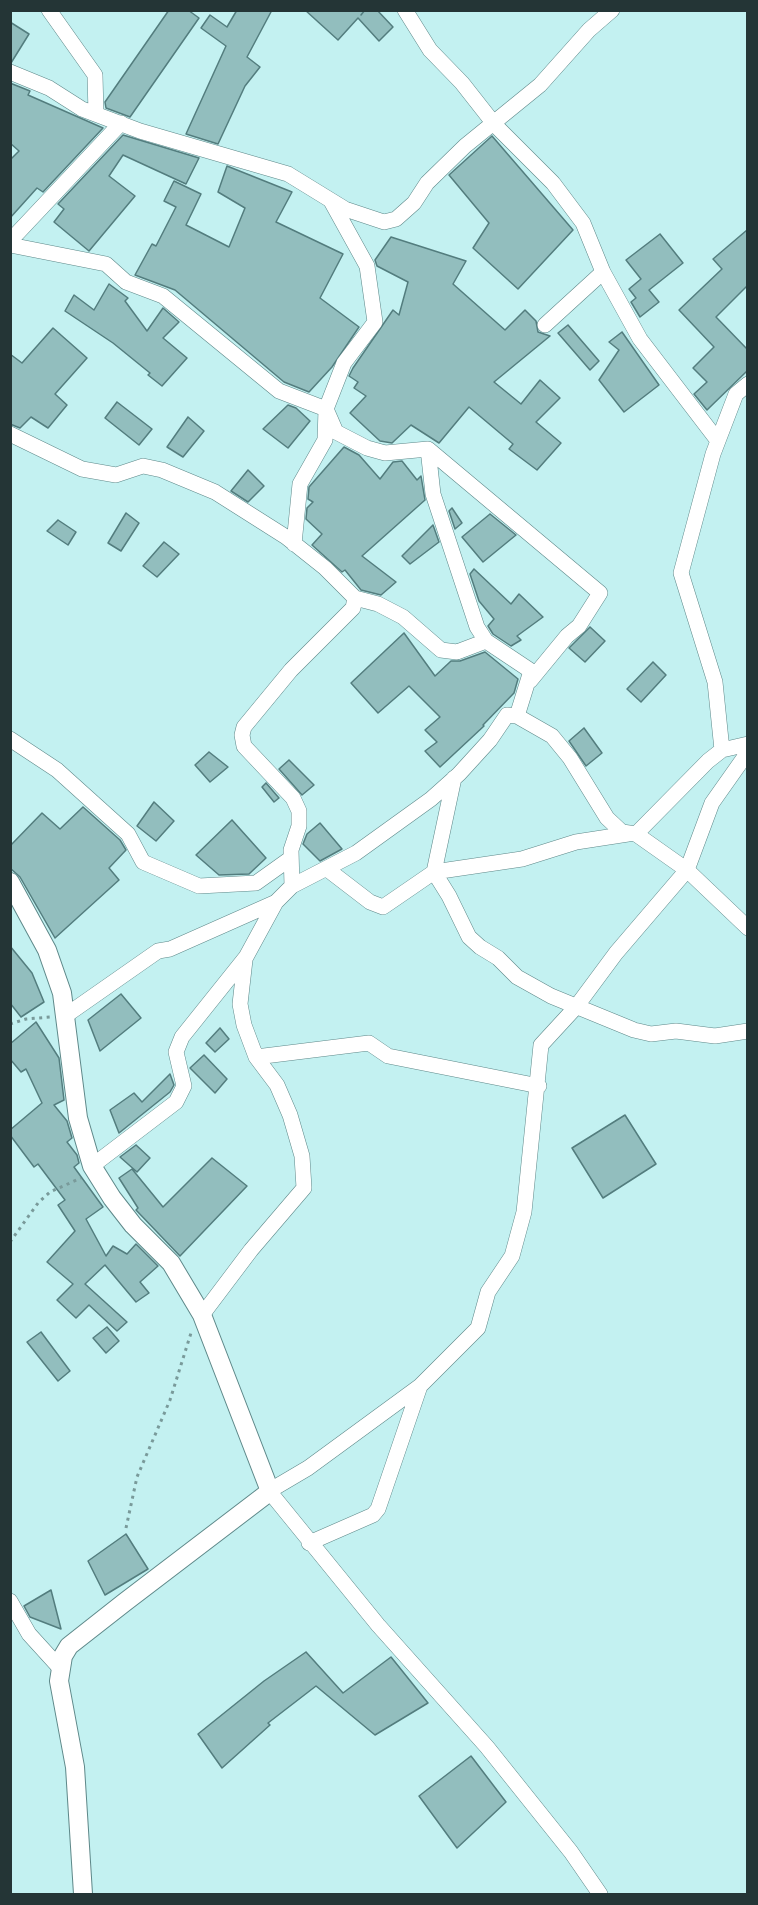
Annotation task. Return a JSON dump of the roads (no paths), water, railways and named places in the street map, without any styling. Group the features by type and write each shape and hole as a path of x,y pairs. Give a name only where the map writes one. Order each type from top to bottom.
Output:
{"street":[{"path":"49,10 95,75 96,114"},
{"path":"405,10 430,50 462,83 495,125 553,183 583,223 603,272 640,339 718,441"},
{"path":"10,72 49,88 96,114 288,174 331,200 374,220 384,222 396,219 414,203 427,183 465,146 495,125 540,85 589,30 612,10"},
{"path":"10,241 121,123"},
{"path":"294,544 300,484 326,440 326,409 344,363 375,322 367,266 331,200"},
{"path":"10,245 106,264 126,282 163,296 279,391 326,409 336,432 367,448 385,453 428,449 600,593 579,626 567,636 530,681"},
{"path":"545,325 603,272"},
{"path":"722,750 714,682 681,573 694,518 718,441 736,394 747,384"},
{"path":"10,434 82,469 116,475 143,466 162,470 215,492 294,544 325,568 355,598 378,604 402,617 441,650 457,652 486,641"},
{"path":"428,449 433,494 477,627 486,641 531,670 530,681 517,716"},
{"path":"292,886 291,858 299,826 299,811 293,798 244,746 242,735 244,727 291,670 353,608 355,598"},
{"path":"94,1168 176,1102 183,1086 177,1052 182,1037 246,957 276,902 292,886 327,869 391,830 454,778 490,740 507,715 517,716 552,736 570,758 607,818 616,828 632,834 687,870 747,928"},
{"path":"10,739 57,770 128,834 143,862 199,886 256,883 291,858"},
{"path":"327,869 370,902 383,907 434,872 522,859 576,843 632,834 722,750 747,744"},
{"path":"59,1667 69,1646 269,1491 308,1468 420,1386 478,1328 488,1292 512,1256 524,1212 541,1045 576,1007 616,953 687,870 712,803 747,752"},
{"path":"454,778 434,872 449,896 469,937 480,947 498,958 517,977 576,1007 633,1030 651,1034 676,1031 715,1036 747,1031"},
{"path":"10,882 47,950 62,993 78,1118 94,1168 112,1198 133,1225 171,1263 200,1312 269,1491 309,1543 487,1747 571,1852 600,1894"},
{"path":"65,1016 158,951 170,949 276,902"},
{"path":"200,1312 304,1188 302,1156 290,1116 277,1085 256,1057 240,1004 246,957"},
{"path":"256,1057 369,1043 388,1056 538,1086"},
{"path":"309,1543 355,1524 373,1515 378,1509 420,1386"},
{"path":"10,1601 29,1634 59,1667 75,1767 83,1894"}]}
